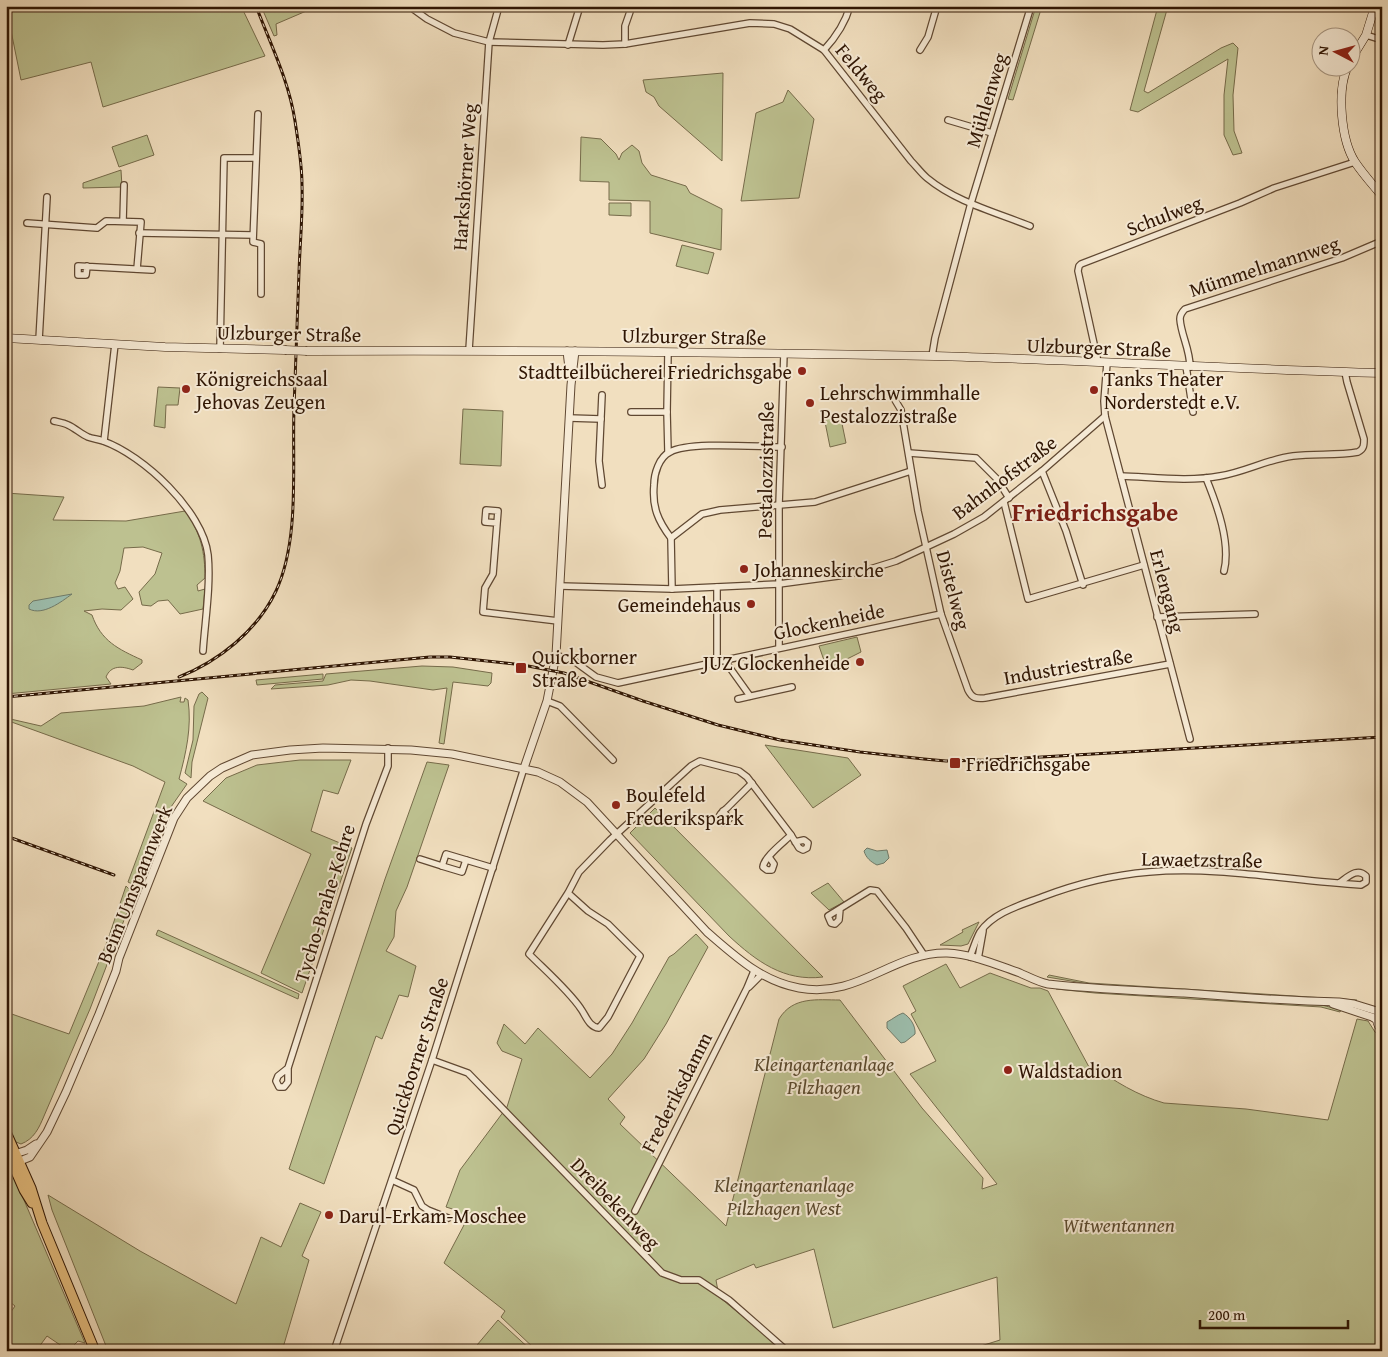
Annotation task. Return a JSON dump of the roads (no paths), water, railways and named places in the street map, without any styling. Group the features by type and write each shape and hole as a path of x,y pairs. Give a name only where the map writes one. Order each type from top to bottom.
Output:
{"main road":[{"path":"1360,44 1366,34 1375,6"},
{"path":"1345,78 1342,90 1343,121 1347,145 1355,162 1382,196"},
{"name":"Ulzburger Straße","path":"6,338 220,349 784,353 932,356 1382,373"},
{"path":"1381,1011 1377,1020 1382,1030"},
{"path":"6,1132 11,1158 24,1190 38,1214 95,1351"}],"street":[{"name":"Feldweg","path":"409,6 427,19 454,33 489,42 568,45 625,44 762,22 790,29 824,50 926,178 971,203"},
{"name":"Harkshörner Weg","path":"469,350 489,42 499,6"},
{"path":"568,45 580,6"},
{"path":"625,44 625,26 632,6"},
{"path":"824,50 835,38 846,21 850,6"},
{"path":"920,50 928,37 937,6"},
{"name":"Mühlenweg","path":"932,356 935,338 971,203 1031,6"},
{"path":"1366,34 1382,40"},
{"path":"258,114 253,242 261,244 261,294"},
{"path":"948,120 992,133"},
{"path":"220,349 224,158 256,158"},
{"name":"Schulweg","path":"1098,362 1078,271 1081,264 1274,188 1311,178 1355,162"},
{"path":"123,221 124,185"},
{"path":"39,340 47,197"},
{"path":"971,203 1030,226"},
{"path":"27,223 97,228 106,221 141,222 137,269"},
{"path":"140,233 253,235"},
{"name":"Mümmelmannweg","path":"1193,412 1188,367 1189,352 1180,319 1185,309 1342,258 1382,241"},
{"path":"87,266 152,270"},
{"path":"104,441 115,344"},
{"name":"Quickborner Straße","path":"334,1351 432,1060 547,701 556,655 571,385 571,351"},
{"path":"668,352 668,452"},
{"name":"Pestalozzistraße","path":"779,648 779,505 784,353"},
{"name":"Erlengang","path":"1106,363 1105,416 1190,739"},
{"path":"1121,476 1206,478 1231,474 1270,460 1293,456 1355,453 1362,450 1364,439 1345,372"},
{"path":"602,394 599,462 602,485"},
{"name":"Distelweg","path":"895,400 901,410 926,548 941,614 972,697"},
{"path":"631,412 667,412"},
{"name":"Bahnhofstraße","path":"560,586 672,589 779,584 868,570 904,558 926,548 984,517 1010,498 1105,416"},
{"path":"569,418 601,419"},
{"path":"54,421 68,425 88,437 104,441 132,457 156,475 177,495 194,517 203,534 208,555 203,651"},
{"path":"672,589 671,538 660,524 654,500 654,478 657,466 668,452 686,447 782,447"},
{"path":"909,453 976,458 997,479 1010,498"},
{"path":"671,538 702,514 720,510 816,502 911,471"},
{"path":"1042,471 1056,505 1083,585"},
{"path":"1206,478 1213,494 1226,545 1224,571"},
{"path":"1004,502 1028,600 1144,566"},
{"path":"498,523 493,574 485,588 483,612 558,621"},
{"path":"717,587 717,662"},
{"name":"Glockenheide","path":"556,655 574,661 596,677 618,683 941,614"},
{"path":"1158,617 1255,614"},
{"path":"725,660 750,696"},
{"name":"Industriestraße","path":"972,697 975,699 985,698 1170,664"},
{"path":"738,699 792,686"},
{"path":"547,701 560,706 613,760"},
{"name":"Beim Umspannwerk","path":"11,1158 41,1141 62,1101 99,1014 169,829 187,798 210,776 222,768 252,755 323,748 388,748 452,754 524,768"},
{"name":"Tycho-Brahe-Kehre","path":"288,1068 366,824 388,766 388,748"},
{"path":"568,893 588,911 608,924 640,956 605,1023 599,1028 590,1024 578,1005 529,954 568,893 579,872 618,834 697,761 704,761 739,771 752,783 795,842"},
{"path":"524,768 546,775 572,789 587,802 641,860 660,876 728,950 761,975 776,982 798,988 827,989 859,982 904,961 924,955 950,953 978,959 1042,982 1090,988 1354,1004 1381,1011"},
{"path":"723,811 752,783"},
{"path":"769,857 791,835"},
{"path":"442,866 446,854 493,868"},
{"path":"420,859 462,872 466,860"},
{"name":"Lawaetzstraße","path":"970,957 979,934 984,927 1000,915 1083,883 1135,873 1206,871 1339,883"},
{"path":"840,908 870,890 877,891 924,955"},
{"path":"978,959 984,927"},
{"name":"Frederiksdamm","path":"635,1211 747,988 754,970"},
{"name":"Frederiksdamm","path":"747,988 761,975"},
{"path":"1323,1002 1377,1020"},
{"name":"Dreibekenweg","path":"432,1060 468,1074 662,1273 682,1280 699,1280 729,1300 787,1351"},
{"path":"392,1180 414,1190 422,1206 448,1218"}],"railway":[{"path":"179,677 208,662 235,643 248,632 268,606 284,571 292,526 294,408 302,207 300,153 288,91 256,6"},
{"path":"6,697 430,657 450,657 523,665 564,673 718,725 780,740 860,752 946,761 1382,737"},
{"path":"6,836 114,875"}],"place":[{"name":"Stadtteilbücherei Friedrichsgabe","path":"802,371"},
{"name":"Königreichssaal Jehovas Zeugen","path":"186,389"},
{"name":"Tanks Theater Norderstedt e.V.","path":"1094,390"},
{"name":"Lehrschwimmhalle Pestalozzistraße","path":"810,403"},
{"name":"Johanneskirche","path":"744,569"},
{"name":"Gemeindehaus","path":"751,604"},
{"name":"JUZ Glockenheide","path":"860,662"},
{"name":"Quickborner Straße","path":"521,668"},
{"name":"Friedrichsgabe","path":"955,763"},
{"name":"Boulefeld Frederikspark","path":"616,805"},
{"name":"Waldstadion","path":"1008,1070"},
{"name":"Darul-Erkam-Moschee","path":"329,1215"}],"district":[{"name":"Friedrichsgabe","path":"1095,512"}],"park label":[{"name":"Kleingartenanlage Pilzhagen","path":"824,1074"},
{"name":"Kleingartenanlage Pilzhagen West","path":"784,1196"},
{"name":"Witwentannen","path":"1119,1224"}]}
